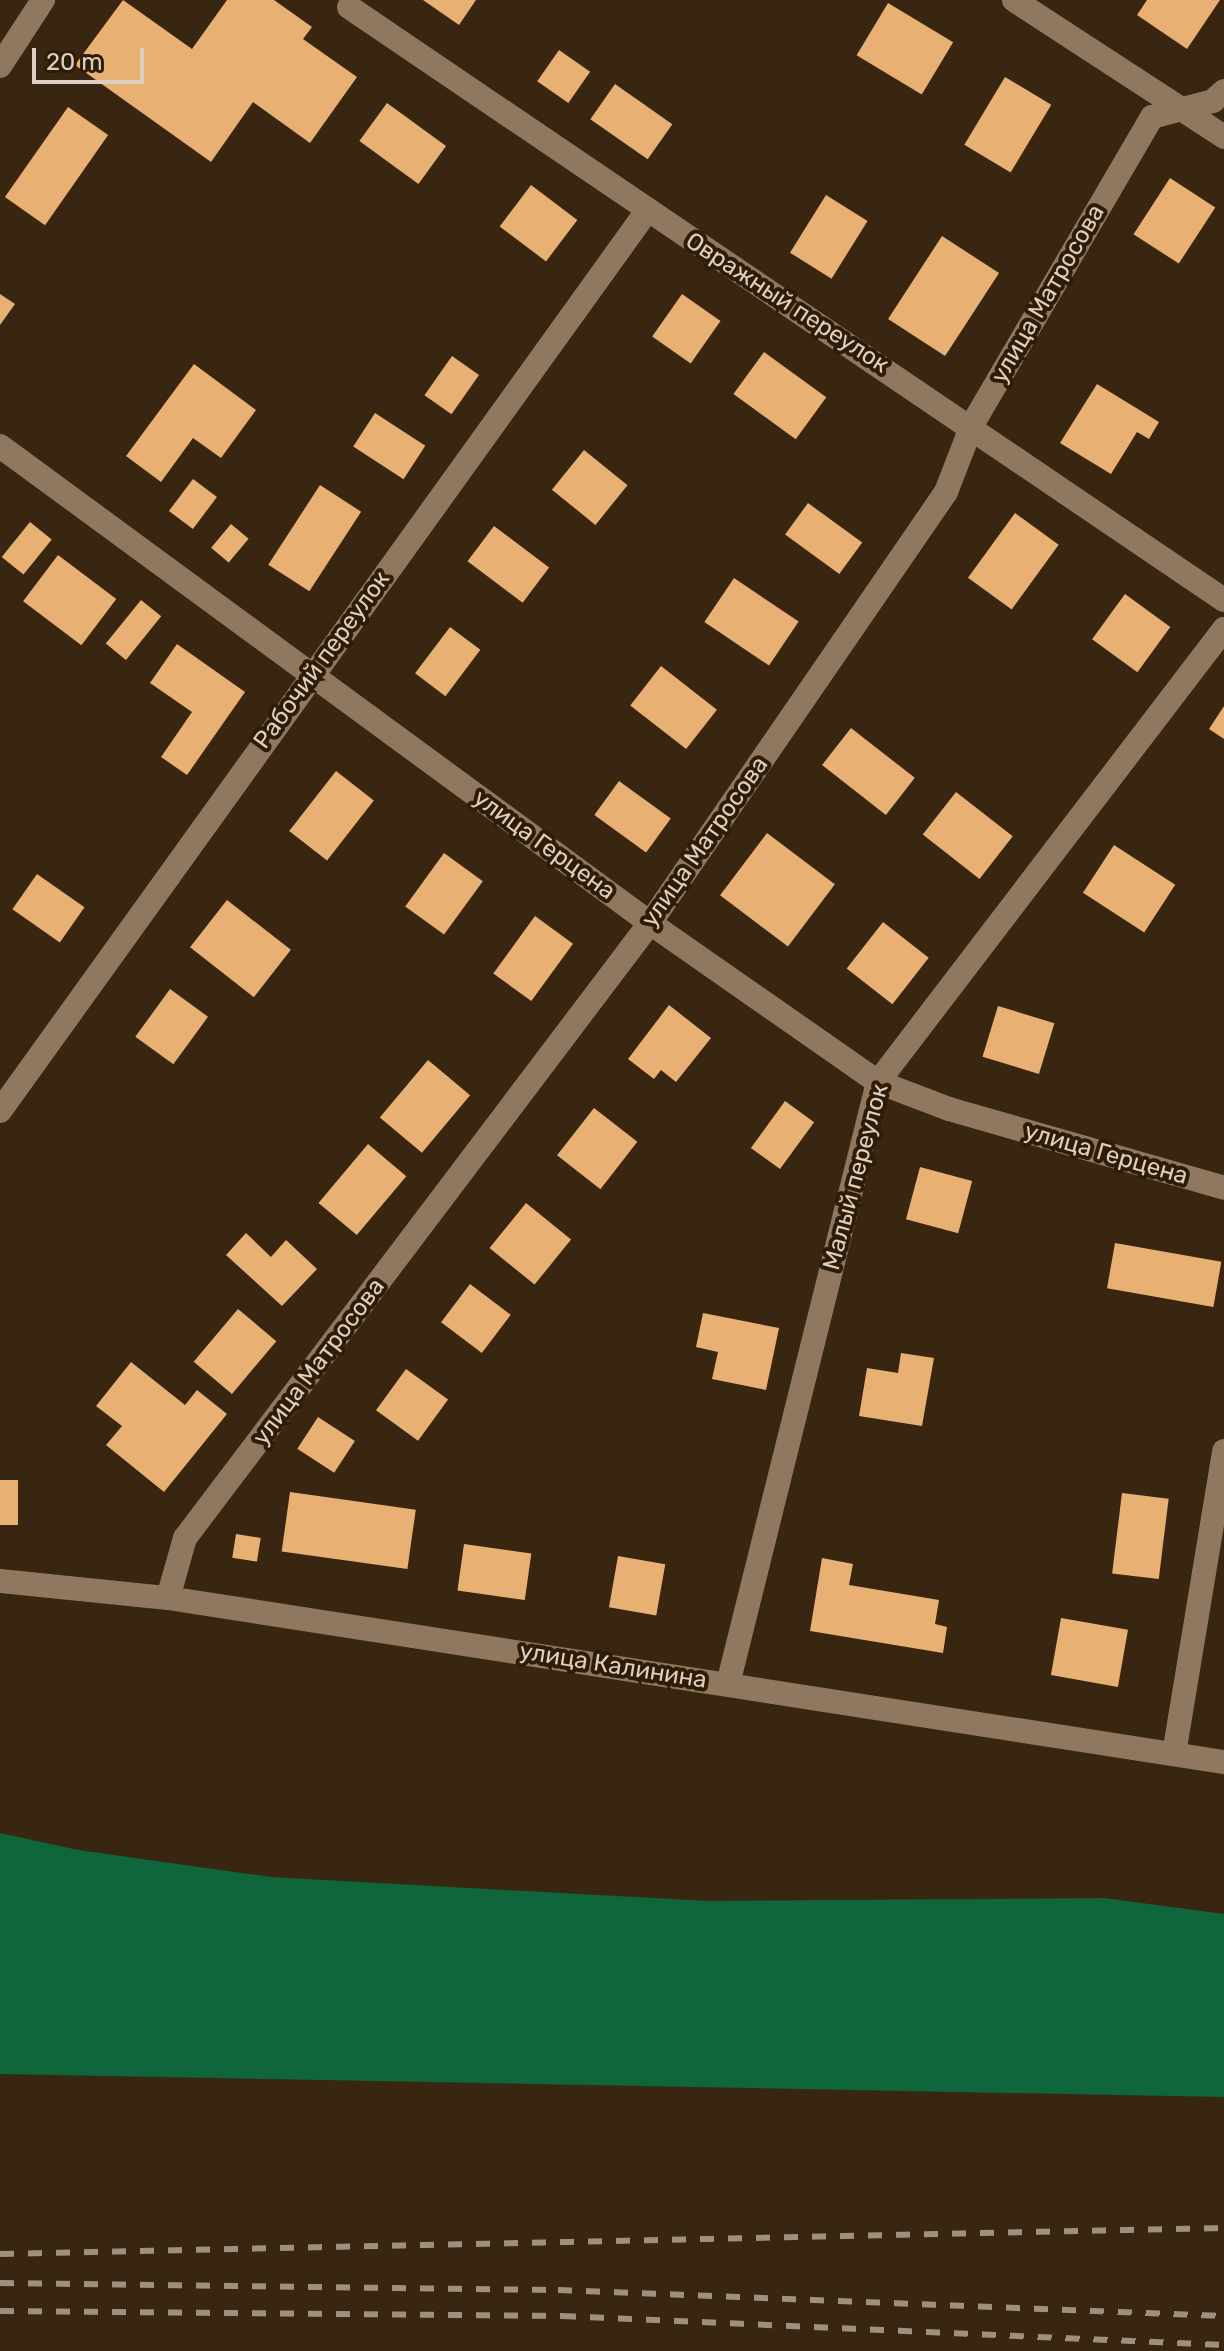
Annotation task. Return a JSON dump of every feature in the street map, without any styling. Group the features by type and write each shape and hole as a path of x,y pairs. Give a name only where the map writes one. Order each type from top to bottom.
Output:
{"street":[{"path":"0,66 43,0"},
{"path":"1014,0 1224,137"},
{"name":"Овражный переулок","path":"349,7 647,211 972,425 1224,600"},
{"name":"улица Матросова","path":"168,1598 185,1538 650,923 946,492 972,425 1152,117 1213,101 1224,91"},
{"name":"Рабочий переулок","path":"0,1111 647,211"},
{"name":"улица Герцена","path":"0,446 650,923 878,1082 949,1109 1224,1188"},
{"name":"Малый переулок","path":"728,1684 878,1082 1224,629"},
{"path":"1174,1754 1224,1451"},
{"name":"улица Калинина","path":"0,1581 168,1598 1224,1762"}],"green space":[{"path":"0,1833 78,1850 271,1877 708,1901 1104,1898 1224,1914 1224,2097 0,2074"}],"building":[{"path":"123,0 192,49 227,0 274,0 312,27 303,39 357,77 310,143 253,102 211,162 75,65"},
{"path":"423,0 476,0 459,25"},
{"path":"1147,0 1220,0 1187,49 1137,15"},
{"path":"888,3 953,42 922,94 857,55"},
{"path":"559,50 590,72 568,103 537,81"},
{"path":"1005,77 1051,105 1011,173 964,145"},
{"path":"615,84 672,124 648,159 590,119"},
{"path":"387,103 446,146 418,184 359,141"},
{"path":"68,107 108,135 45,225 5,197"},
{"path":"1170,178 1215,207 1179,264 1134,234"},
{"path":"531,185 577,220 546,261 500,227"},
{"path":"826,195 868,221 832,279 790,253"},
{"path":"942,236 999,273 945,356 888,319"},
{"path":"0,294 15,304 0,325"},
{"path":"682,294 721,321 691,364 652,337"},
{"path":"764,352 826,397 796,439 733,394"},
{"path":"452,356 479,375 452,414 424,395"},
{"path":"194,364 256,410 221,458 193,438 161,482 126,456"},
{"path":"1097,384 1159,422 1149,439 1137,432 1111,474 1060,443"},
{"path":"375,413 425,446 404,479 353,447"},
{"path":"584,450 628,485 595,525 552,490"},
{"path":"193,479 217,497 193,529 169,511"},
{"path":"320,485 361,512 309,591 268,565"},
{"path":"808,503 862,542 839,574 785,535"},
{"path":"1015,513 1059,545 1012,609 968,578"},
{"path":"30,522 52,540 23,575 2,557"},
{"path":"231,524 249,539 229,563 211,548"},
{"path":"494,526 549,568 523,603 468,561"},
{"path":"58,555 116,599 81,645 23,601"},
{"path":"734,578 799,622 769,666 704,622"},
{"path":"1125,594 1170,627 1137,672 1092,639"},
{"path":"141,600 161,616 126,660 106,644"},
{"path":"450,627 480,650 445,696 415,673"},
{"path":"177,644 245,692 187,775 161,757 192,712 150,683"},
{"path":"661,666 717,710 686,749 630,705"},
{"path":"1224,706 1224,739 1209,729"},
{"path":"851,728 915,778 886,815 822,765"},
{"path":"336,771 374,801 327,860 289,831"},
{"path":"619,781 671,819 646,853 594,815"},
{"path":"956,792 1013,836 979,879 923,835"},
{"path":"767,833 835,884 788,946 720,895"},
{"path":"1114,845 1175,885 1144,933 1083,893"},
{"path":"444,853 483,881 444,935 405,906"},
{"path":"37,874 85,907 60,942 12,909"},
{"path":"227,900 291,950 254,997 190,947"},
{"path":"535,916 573,944 531,1001 493,973"},
{"path":"883,922 929,958 892,1004 847,968"},
{"path":"170,989 208,1017 173,1064 135,1037"},
{"path":"669,1005 711,1038 676,1082 661,1070 654,1079 628,1059"},
{"path":"998,1006 1054,1023 1039,1074 983,1057"},
{"path":"428,1060 470,1095 422,1153 380,1117"},
{"path":"785,1101 814,1122 780,1169 751,1148"},
{"path":"594,1108 637,1142 600,1189 557,1155"},
{"path":"368,1144 406,1176 357,1235 319,1203"},
{"path":"920,1167 972,1181 958,1233 906,1219"},
{"path":"526,1203 571,1240 535,1285 489,1248"},
{"path":"246,1233 271,1257 286,1240 317,1269 282,1306 226,1255"},
{"path":"1115,1243 1221,1262 1213,1307 1107,1288"},
{"path":"470,1284 511,1315 482,1353 441,1322"},
{"path":"238,1309 276,1341 232,1394 194,1362"},
{"path":"703,1313 779,1328 766,1390 712,1379 718,1352 696,1347"},
{"path":"901,1353 934,1358 922,1426 859,1416 867,1368 898,1373"},
{"path":"131,1362 185,1405 197,1390 227,1414 164,1492 106,1445 122,1426 96,1406"},
{"path":"406,1369 448,1400 418,1441 376,1410"},
{"path":"318,1417 355,1441 334,1473 297,1449"},
{"path":"0,1480 18,1480 18,1525 0,1525"},
{"path":"290,1492 416,1510 407,1569 282,1551"},
{"path":"1122,1493 1169,1499 1159,1579 1112,1573"},
{"path":"236,1534 261,1538 257,1562 232,1558"},
{"path":"464,1544 531,1553 525,1600 457,1591"},
{"path":"618,1556 665,1564 656,1616 609,1607"},
{"path":"822,1558 853,1564 849,1585 939,1600 935,1624 947,1627 943,1653 810,1631"},
{"path":"1061,1618 1128,1630 1118,1687 1051,1675"}],"railway":[{"path":"0,2254 1224,2228"},
{"path":"0,2283 558,2290 1224,2316"},
{"path":"0,2311 562,2316 1224,2345"}]}
